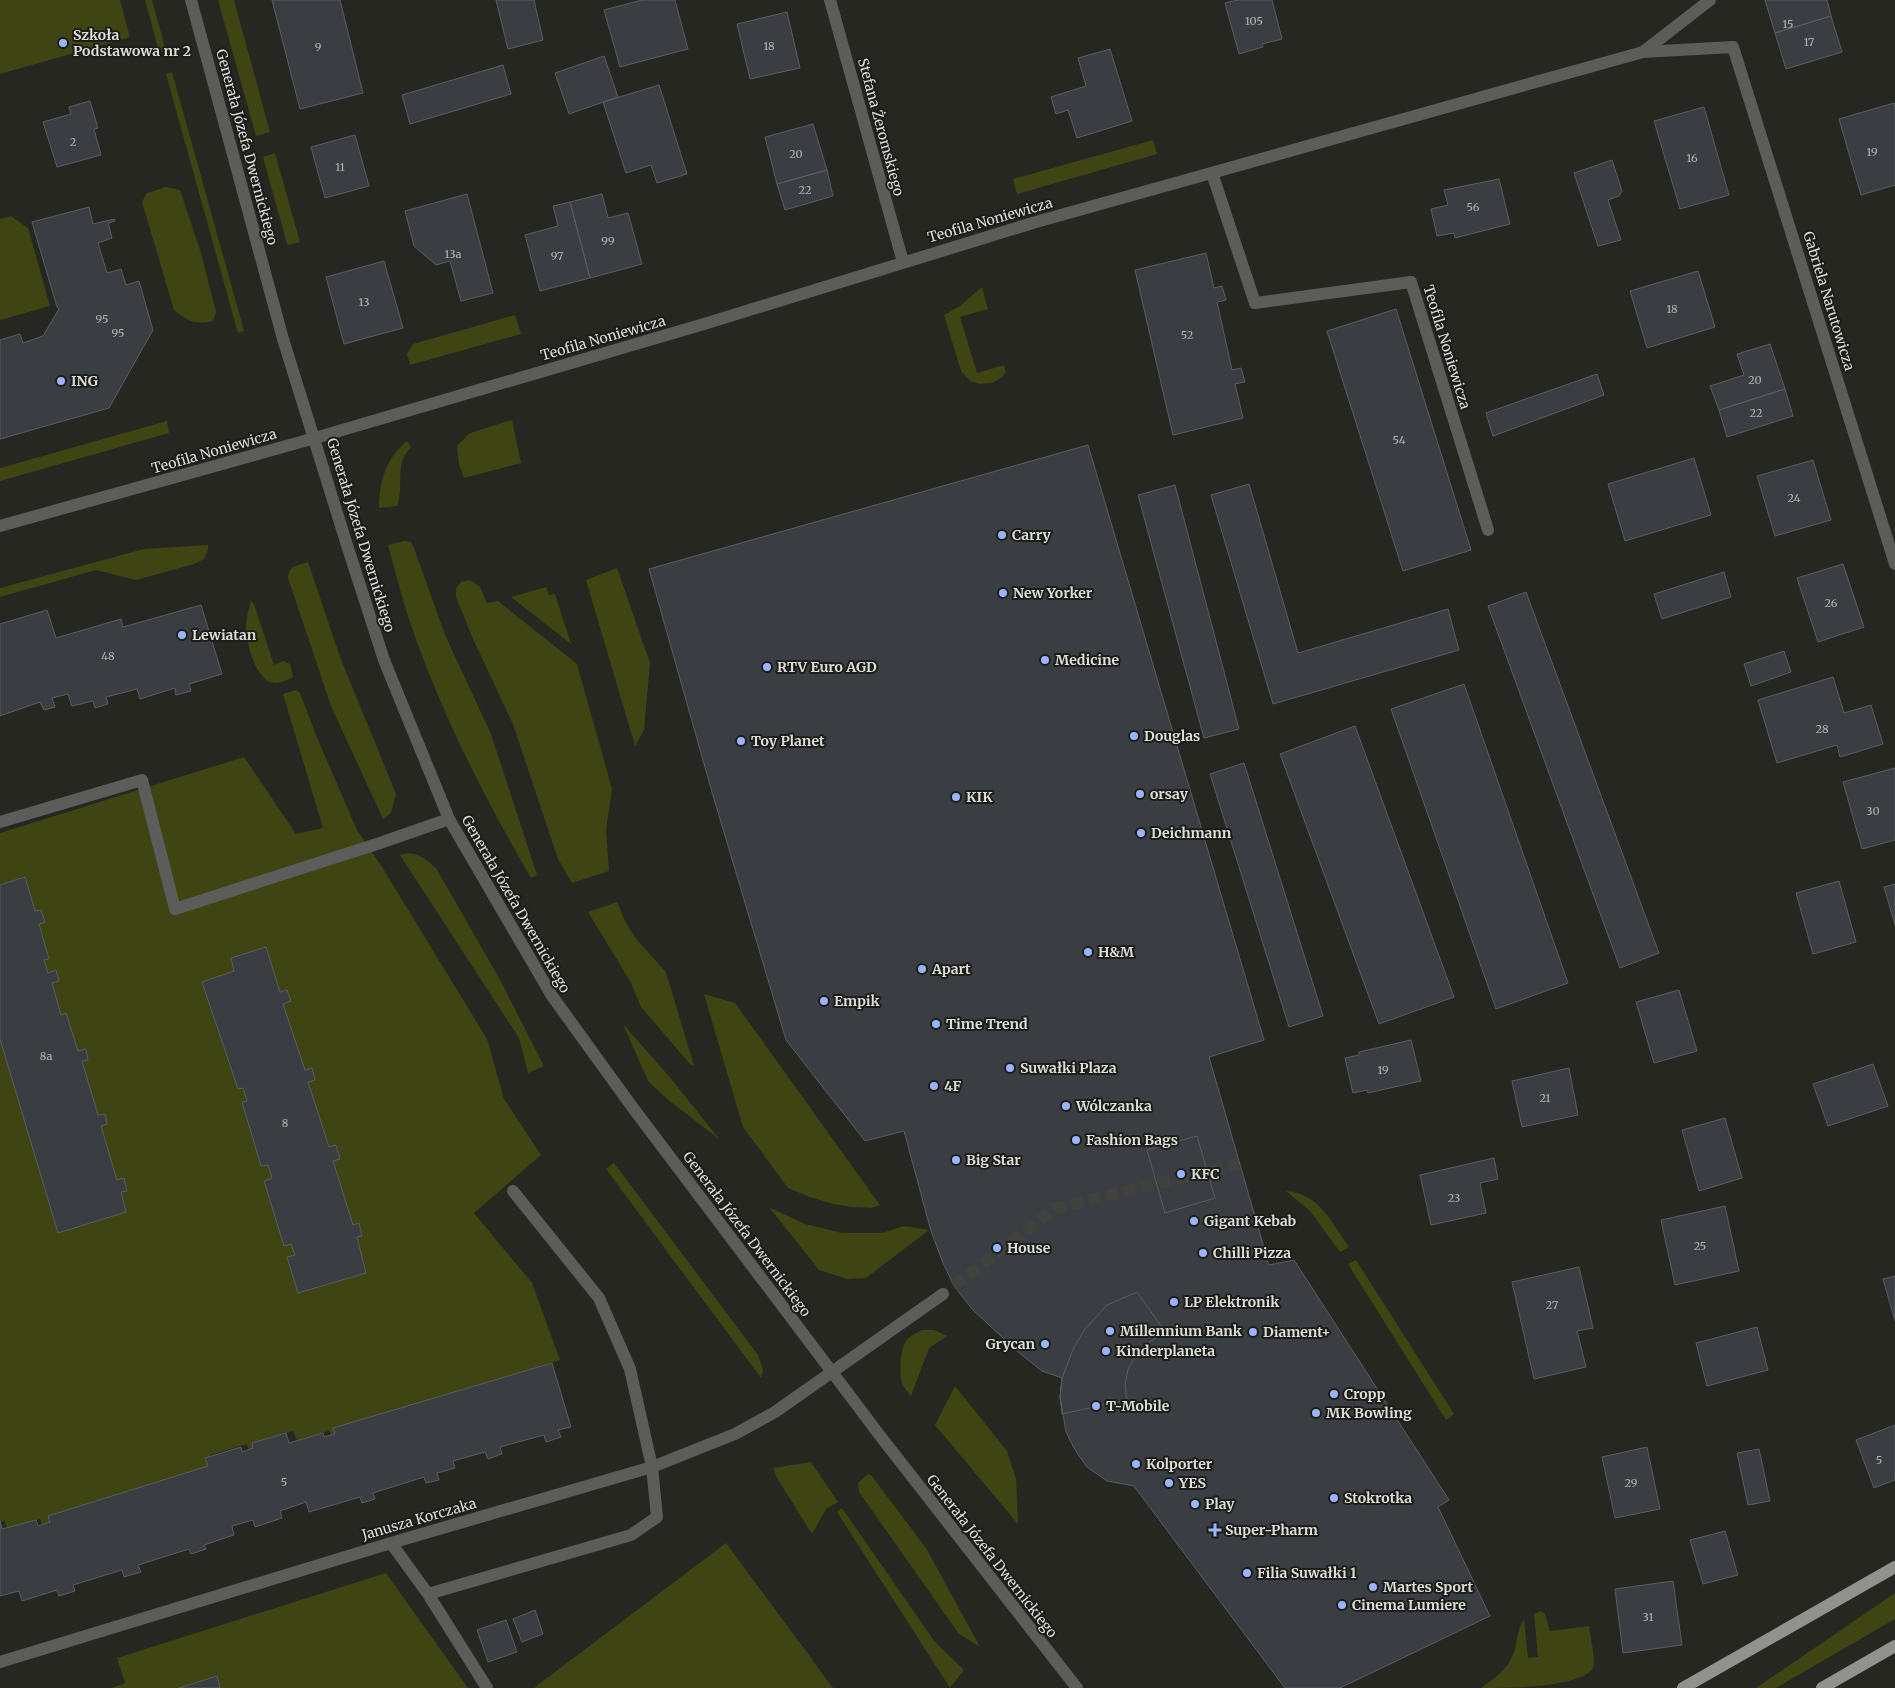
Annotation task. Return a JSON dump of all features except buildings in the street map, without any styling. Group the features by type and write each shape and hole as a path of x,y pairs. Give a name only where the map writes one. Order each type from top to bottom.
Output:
{"main road":[{"path":"1683,1688 1895,1567"},
{"path":"1822,1688 1895,1646"}],"street":[{"name":"Generała Józefa Dwernickiego","path":"191,0 283,339 384,660 450,819 545,987 633,1108 832,1372 1000,1592 1077,1688"},
{"name":"Stefana Żeromskiego","path":"830,0 903,262"},
{"name":"Teofila Noniewicza","path":"1643,52 1710,0"},
{"name":"Teofila Noniewicza","path":"0,526 315,438 704,324 903,262 1643,52 1733,47"},
{"name":"Gabriela Narutowicza","path":"1733,47 1895,564"},
{"name":"Teofila Noniewicza","path":"1212,173 1255,303 1411,282 1488,530"},
{"path":"0,822 142,780 175,910 450,819"},
{"path":"428,1594 631,1535 657,1518 652,1467 630,1369 599,1298 513,1191"},
{"name":"Janusza Korczaka","path":"0,1662 391,1543 652,1467 735,1434 775,1412 943,1294"},
{"path":"391,1543 428,1594 487,1688"}],"green space":[{"name":"Szkoła Podstawowa nr 2","path":"0,0 120,0 130,37 0,74"},
{"path":"145,0 152,0 166,51 159,52"},
{"path":"218,0 234,0 270,132 256,136"},
{"path":"172,72 244,331 238,333 166,74"},
{"path":"1153,140 1157,154 1017,194 1013,179"},
{"path":"275,153 300,242 289,245 287,244 263,157"},
{"path":"166,187 180,190 201,253 216,312 213,321 201,323 192,321 174,310 142,202 147,193"},
{"path":"11,216 28,228 50,306 0,320 0,219"},
{"path":"982,287 988,309 960,317 977,373 1004,365 1006,372 992,383 980,384 970,381 961,371 944,315 960,306"},
{"path":"515,315 521,334 410,365 407,354 413,344"},
{"path":"512,420 521,463 464,478 459,464 457,446 470,433"},
{"path":"167,421 169,433 0,481 0,468"},
{"path":"407,441 411,447 402,461 397,506 379,508 380,489 385,471 394,455"},
{"path":"404,541 411,542 414,548 445,635 491,734 537,875 531,878 465,755 423,658 411,625 388,545"},
{"path":"208,545 204,559 194,564 136,580 96,570 0,597 0,588 144,549"},
{"path":"308,562 340,657 396,794 391,813 383,819 331,706 288,578 292,568"},
{"path":"617,568 650,663 644,730 635,746 586,580"},
{"path":"470,580 480,587 487,603 498,601 577,664 612,789 606,830 609,871 572,883 558,859 513,724 473,639 456,597 456,588 461,582"},
{"path":"546,587 549,595 555,594 571,644 511,597"},
{"path":"251,601 254,604 274,665 283,661 290,664 293,677 274,683 268,681 257,669 246,635"},
{"path":"296,690 300,693 357,830 382,867 487,1039 504,1099 541,1155 474,1213 532,1283 560,1360 341,1427 343,1434 332,1437 329,1431 297,1440 293,1431 258,1441 260,1449 249,1452 247,1444 210,1455 213,1466 52,1515 54,1523 42,1527 40,1519 7,1529 5,1521 0,1522 0,833 244,757 296,834 323,828 283,694"},
{"path":"409,853 424,858 436,868 499,978 544,1066 528,1073 519,1038 400,855"},
{"path":"617,902 626,923 637,940 666,972 694,1066 690,1064 641,1007 630,981 588,912"},
{"path":"704,994 735,1003 880,1205 872,1208 833,1204 788,1188 743,1127"},
{"path":"623,1024 673,1081 719,1139 667,1099 648,1081"},
{"path":"614,1163 758,1355 763,1370 761,1378 606,1169"},
{"path":"1286,1191 1307,1197 1316,1203 1330,1219 1349,1247 1340,1252 1310,1211"},
{"path":"769,1207 805,1224 842,1233 882,1233 904,1226 929,1230 866,1278 847,1279 819,1270"},
{"path":"1356,1260 1454,1414 1446,1420 1348,1264"},
{"path":"922,1330 934,1330 947,1336 929,1348 911,1396 901,1379 901,1356 908,1339"},
{"path":"955,1386 1007,1451 1016,1479 1018,1524 935,1425"},
{"path":"811,1462 838,1502 826,1509 812,1534 777,1478 773,1468"},
{"path":"868,1474 871,1475 926,1548 980,1647 959,1634 859,1492 858,1483"},
{"path":"842,1508 935,1642 964,1670 950,1688 837,1512"},
{"path":"726,1543 833,1688 535,1687"},
{"path":"386,1573 468,1688 111,1688 125,1683 117,1658"},
{"path":"1895,1593 1895,1619 1776,1688 1756,1688"},
{"path":"1541,1611 1545,1614 1550,1631 1589,1626 1594,1665 1589,1673 1578,1678 1545,1685 1481,1688 1499,1674 1509,1662 1524,1619 1528,1658 1538,1657 1534,1614"}],"tunnel":[{"path":"954,1286 1056,1208 1239,1164"}],"place":[{"name":"Szkoła Podstawowa nr 2","path":"63,43"},
{"name":"ING","path":"61,381"},
{"name":"Carry","path":"1002,535"},
{"name":"New Yorker","path":"1003,593"},
{"name":"Lewiatan","path":"182,635"},
{"name":"Medicine","path":"1045,660"},
{"name":"RTV Euro AGD","path":"767,667"},
{"name":"Douglas","path":"1134,736"},
{"name":"Toy Planet","path":"741,741"},
{"name":"orsay","path":"1140,794"},
{"name":"KIK","path":"956,797"},
{"name":"Deichmann","path":"1141,833"},
{"name":"H&M","path":"1088,952"},
{"name":"Apart","path":"922,969"},
{"name":"Empik","path":"824,1001"},
{"name":"Time Trend","path":"936,1024"},
{"name":"Suwałki Plaza","path":"1010,1068"},
{"name":"4F","path":"934,1086"},
{"name":"Wólczanka","path":"1066,1106"},
{"name":"Fashion Bags","path":"1076,1140"},
{"name":"Big Star","path":"956,1160"},
{"name":"KFC","path":"1181,1174"},
{"name":"Gigant Kebab","path":"1194,1221"},
{"name":"House","path":"997,1248"},
{"name":"Chilli Pizza","path":"1203,1253"},
{"name":"LP Elektronik","path":"1174,1302"},
{"name":"Millennium Bank","path":"1110,1331"},
{"name":"Diament+","path":"1253,1332"},
{"name":"Grycan","path":"1045,1344"},
{"name":"Kinderplaneta","path":"1106,1351"},
{"name":"Cropp","path":"1334,1394"},
{"name":"T-Mobile","path":"1096,1406"},
{"name":"MK Bowling","path":"1316,1413"},
{"name":"Kolporter","path":"1136,1464"},
{"name":"YES","path":"1169,1483"},
{"name":"Stokrotka","path":"1334,1498"},
{"name":"Play","path":"1195,1504"},
{"name":"Super-Pharm","path":"1215,1530"},
{"name":"Filia Suwałki 1","path":"1247,1573"},
{"name":"Martes Sport","path":"1373,1587"},
{"name":"Cinema Lumiere","path":"1342,1605"}]}
